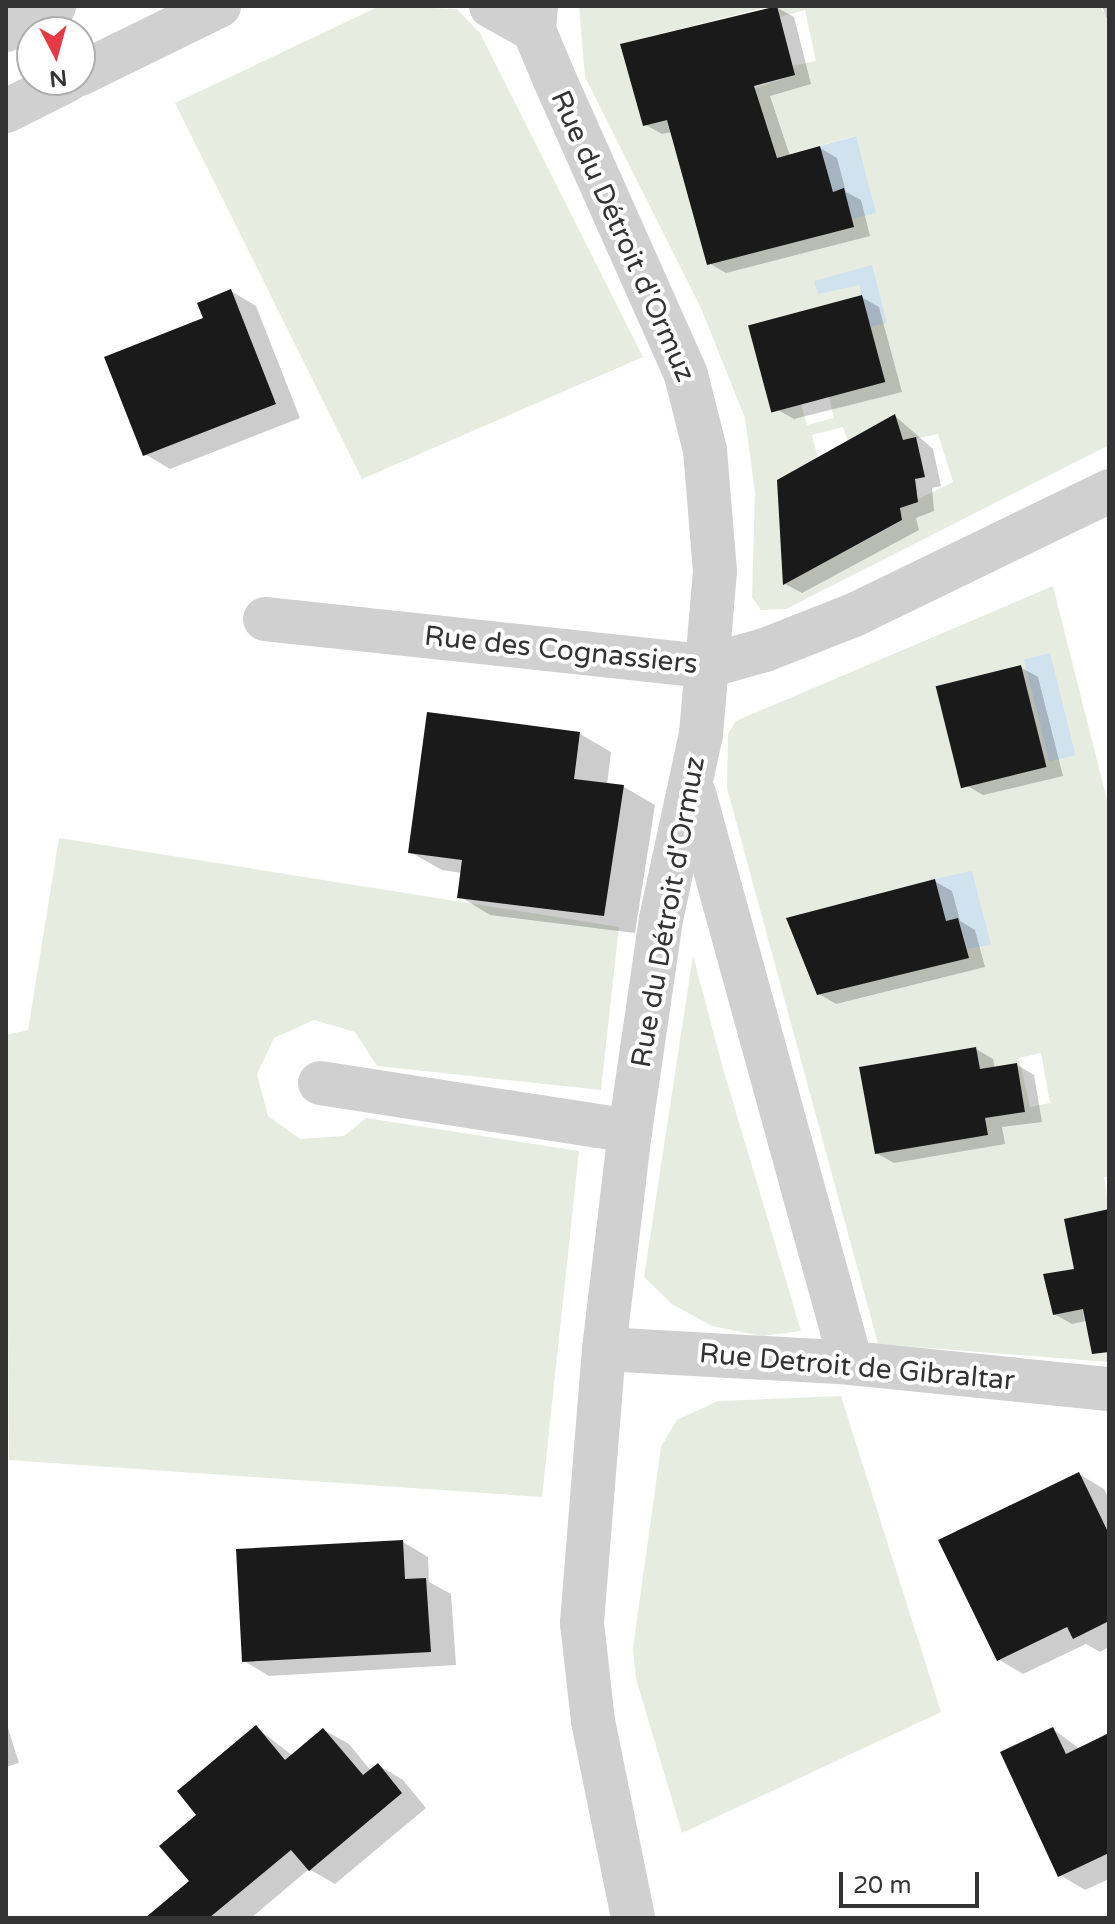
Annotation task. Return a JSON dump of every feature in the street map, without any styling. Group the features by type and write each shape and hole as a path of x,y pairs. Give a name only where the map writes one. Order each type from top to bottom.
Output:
{"street":[{"path":"6,30 54,6"},
{"path":"96,66 219,6"},
{"name":"Rue du Détroit d'Ormuz","path":"491,6 535,18 667,329 695,406 705,450 714,558 708,666 692,787 661,919 630,1131 604,1349 582,1623 593,1721 633,1918"},
{"path":"6,111 36,96"},
{"name":"Rue des Cognassiers","path":"265,619 708,666 765,650 854,615 1109,491"},
{"path":"692,787 851,1363"},
{"path":"320,1083 630,1131"},
{"name":"Rue Detroit de Gibraltar","path":"604,1349 851,1363 1109,1389"}],"shaded area":[{"path":"380,6 457,9 480,33 643,357 362,479 175,103"},
{"path":"579,6 771,6 620,44 643,126 794,75 793,66 816,61 805,10 780,17 777,6 1099,6 1109,18 1109,445 786,609 761,610 752,597 755,493 745,418 701,308 585,77","holes":["855,136 852,219 685,183","859,285 887,322 869,327 884,379 829,397 834,418 807,425 801,404 774,410 748,326 862,295","843,427 852,453 938,434 953,482 900,508 902,521 783,584 819,462 812,435"]},
{"path":"1053,586 1109,808 1109,1176 1104,1177 1109,1209 1074,1269 1043,1275 1053,1315 1082,1309 1085,1325 1109,1321 1109,1362 878,1344 727,788 728,734 736,721","holes":["1020,665 1046,766 964,786 937,686","935,879 990,945 967,949 968,958 817,995 786,918","976,1047 980,1069 1017,1063 1025,1112 985,1118 988,1135 875,1154 859,1067","1041,1053 1050,1103 1030,1107 1019,1058"]},
{"path":"59,838 619,927 601,1090 377,1066 355,1032 314,1020 274,1038 257,1074 268,1116 300,1139 344,1136 366,1118 579,1151 542,1497 9,1460 6,1035 28,1030"},
{"path":"693,955 722,1065 801,1331 761,1336 712,1326 672,1304 644,1277"},
{"path":"841,1396 941,1712 682,1833 636,1679 633,1648 661,1447 677,1420 718,1401"}],"water":[{"path":"856,136 876,213 852,219 844,189 833,192 820,146"},
{"path":"872,265 887,323 869,327 859,285 818,294 814,281"},
{"path":"1050,653 1075,755 1049,761 1024,660"},
{"path":"972,871 991,945 967,949 958,918 946,921 935,879"}],"building":[{"path":"777,6 795,75 754,86 777,158 820,146 833,192 844,188 854,227 707,265 667,120 643,126 620,44"},
{"path":"231,289 276,404 143,456 104,357 203,318 197,303"},
{"path":"862,295 885,382 771,412 748,326"},
{"path":"895,414 903,440 916,437 925,477 915,479 918,502 900,508 902,520 783,585 777,480"},
{"path":"1021,665 1046,767 961,788 936,686"},
{"path":"427,712 580,732 574,779 624,785 604,916 457,898 462,860 408,853"},
{"path":"935,879 946,921 958,918 969,958 817,995 786,918"},
{"path":"976,1047 980,1069 1017,1063 1025,1112 985,1118 988,1135 875,1154 859,1067"},
{"path":"1109,1209 1109,1352 1092,1354 1083,1309 1053,1315 1043,1274 1074,1269 1064,1219"},
{"path":"1079,1472 1109,1534 1109,1621 1073,1639 1067,1627 997,1661 938,1540"},
{"path":"403,1540 405,1579 426,1578 431,1652 242,1662 236,1549"},
{"path":"256,1725 285,1760 323,1728 363,1775 378,1763 402,1793 309,1871 291,1850 209,1918 145,1918 189,1881 159,1846 196,1815 177,1791"},
{"path":"1053,1727 1066,1754 1109,1733 1109,1853 1058,1877 1000,1752"}]}
